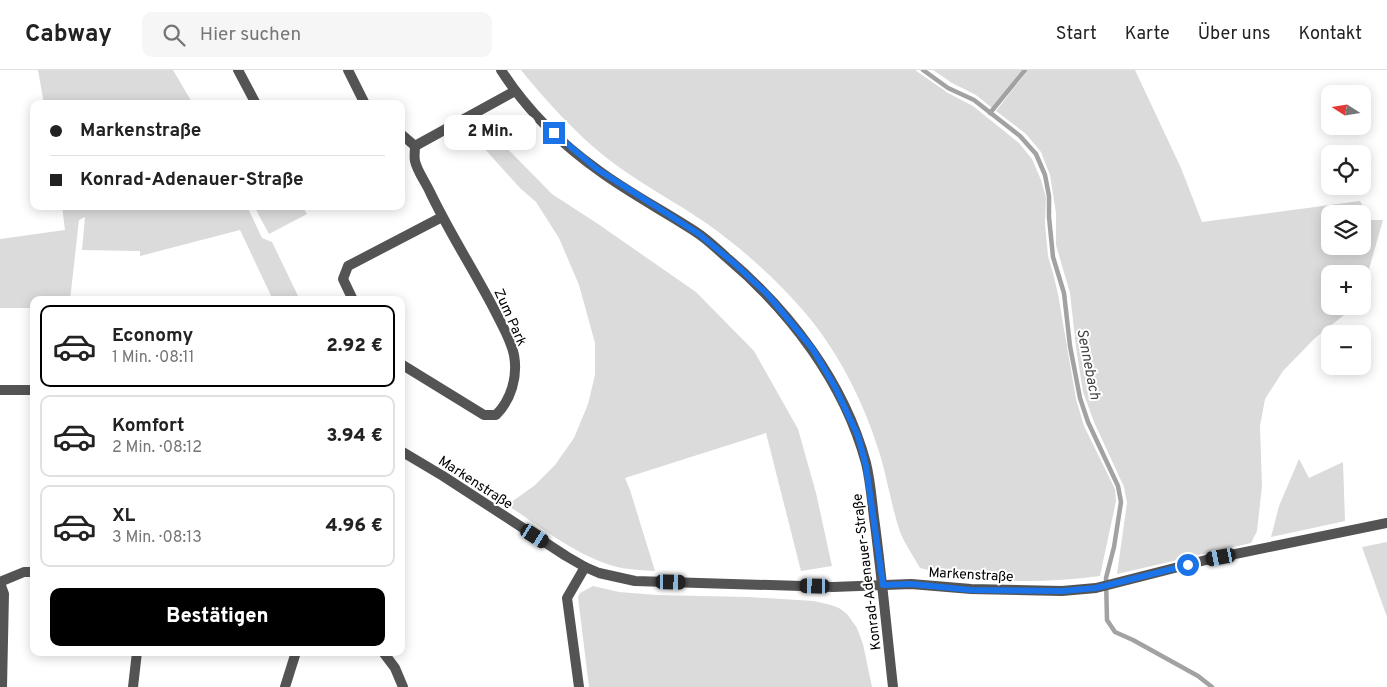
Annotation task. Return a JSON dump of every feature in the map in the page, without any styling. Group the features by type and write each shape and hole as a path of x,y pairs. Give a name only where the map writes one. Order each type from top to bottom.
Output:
{"street":[{"path":"238,70 254,100"},
{"path":"348,70 363,100"},
{"name":"Konrad-Adenauer-Straße","path":"501,70 515,91 540,120 597,169 699,234 735,264 768,295 812,348 835,387 858,436 866,466 883,585 893,687"},
{"path":"405,138 414,146 515,91"},
{"name":"Zum Park","path":"405,366 484,415 496,415 503,409 509,398 513,384 515,363 510,342 485,291 442,217 415,161 414,146"},
{"path":"351,296 343,279 348,266 442,217"},
{"path":"0,390 30,390"},
{"name":"Markenstraße","path":"405,453 585,567 599,573 635,581 833,587 911,584 971,590 1062,591 1096,588 1206,560 1387,523"},
{"path":"579,687 567,598 585,567"},
{"path":"2,687 4,594 0,583 24,572 30,572"},
{"path":"133,687 137,656"},
{"path":"286,687 295,656"},
{"path":"386,656 395,668 403,687"}],"shaded area":[{"path":"38,70 173,70 191,100 43,100"},
{"path":"521,70 915,70 948,93 973,106 1019,143 1032,159 1046,197 1045,224 1048,256 1058,294 1076,399 1084,426 1115,489 1116,501 1100,576 1048,581 1013,581 957,576 920,568 900,532 881,458 860,401 831,347 807,315 747,255 706,223 620,168 584,139"},
{"path":"933,70 1022,70 992,108 976,95 952,83"},
{"path":"1028,70 1135,70 1181,168 1202,222 1321,206 1321,255 1371,255 1371,220 1383,220 1370,265 1321,265 1321,315 1344,315 1332,325 1321,325 1321,333 1283,371 1265,399 1260,426 1262,486 1257,531 1251,543 1117,574 1127,503 1124,487 1094,422 1083,392 1070,293 1056,245 1056,213 1050,175 1041,152 1026,134 996,111"},
{"path":"488,129 552,194 696,292 754,351 798,429 816,493 832,566 801,571 766,433 625,478 655,571 617,567 588,556 560,541 507,505 534,486 555,465 574,438 588,404 595,375 595,343 579,285 559,238 536,202 520,188 473,136"},
{"path":"1360,201 1362,205 1330,205"},
{"path":"62,210 249,210 262,238 272,242 298,296 271,296 240,230 140,256 140,251 82,250 85,217 79,220 70,296 30,296 30,308 0,308 0,239 65,230"},
{"path":"256,210 304,210 307,214 269,234"},
{"path":"1299,459 1309,478 1343,462 1345,521 1271,537 1279,506"},
{"path":"1387,542 1387,617 1362,547"},
{"path":"593,586 619,592 814,601 831,605 847,614 857,628 863,644 872,687 589,687 578,597 580,593"}],"waterway":[{"name":"Sennebach","path":"923,70 948,88 974,100 1020,136 1036,154 1045,175 1049,196 1053,257 1064,293 1070,346 1080,398 1088,422 1118,486 1121,502 1114,547 1106,578 1107,620 1115,632 1198,676 1212,687"},
{"path":"990,113 1025,70"}],"route":[{"path":"554,133 597,169 699,234 735,264 768,295 812,348 835,387 858,436 866,466 883,585 911,584 971,590 1062,591 1096,588 1188,565"}]}
